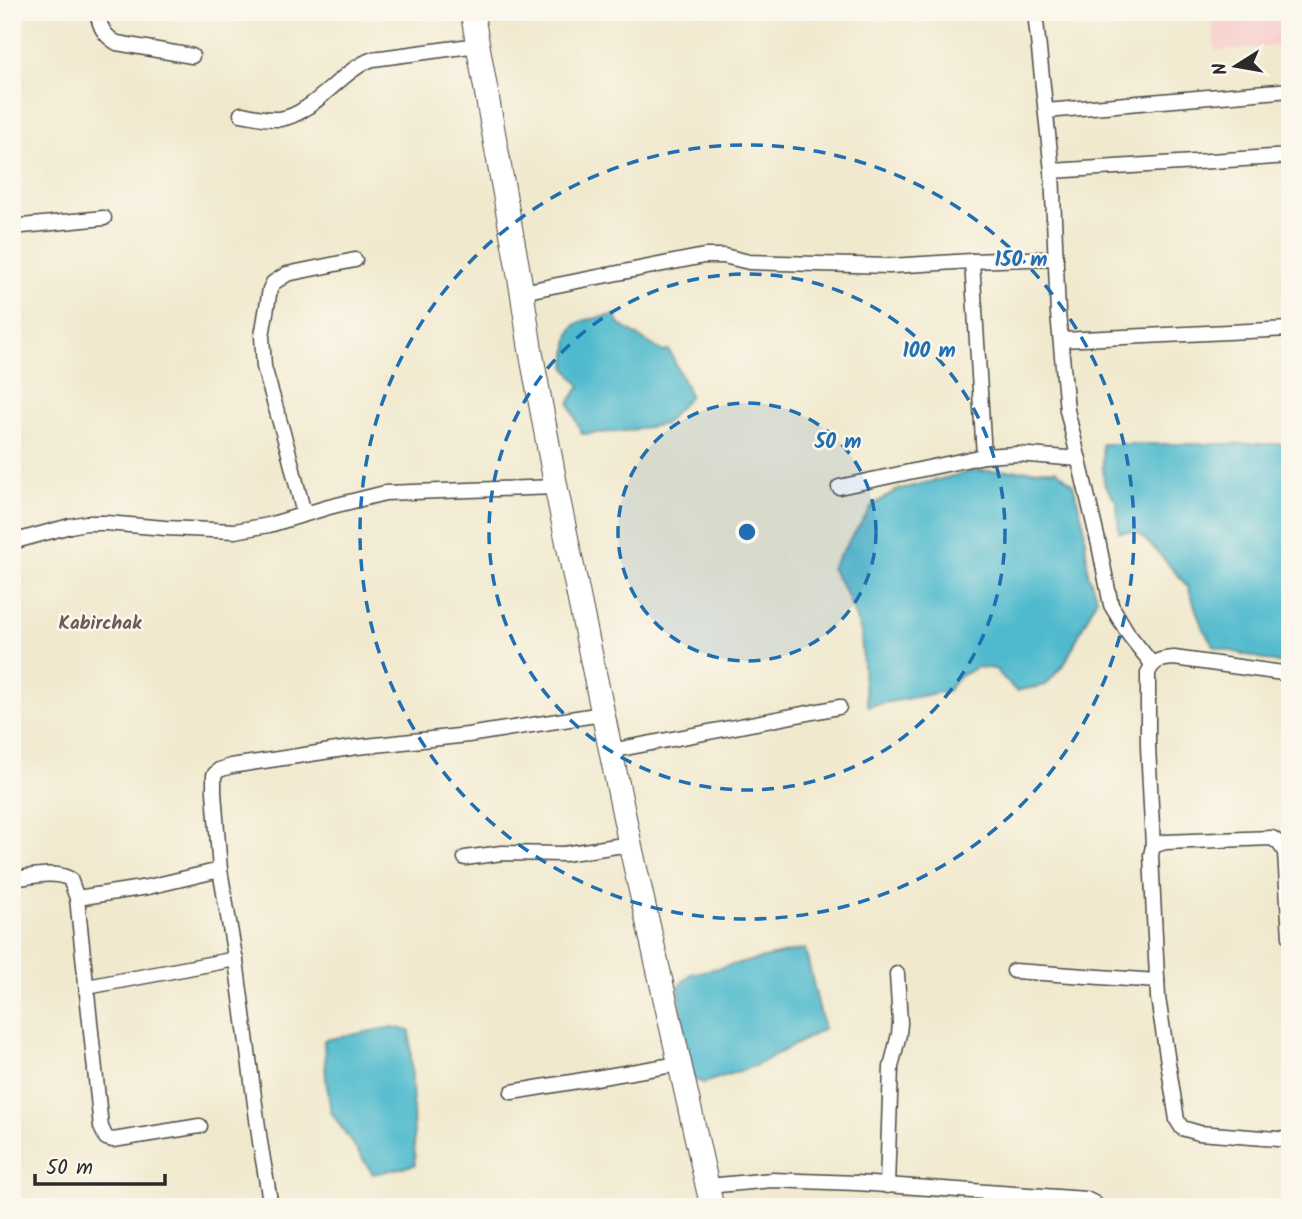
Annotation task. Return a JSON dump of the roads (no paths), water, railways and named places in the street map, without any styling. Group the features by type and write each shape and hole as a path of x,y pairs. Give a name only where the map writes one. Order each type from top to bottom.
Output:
{"main road":[{"path":"472,12 556,487 630,844 710,1196"}],"street":[{"path":"97,12 107,38 117,43 192,56"},
{"path":"1035,12 1052,171 1058,313 1067,410 1111,605 1129,635 1152,664"},
{"path":"241,114 272,119 293,115 364,63 373,60 478,46"},
{"path":"1046,111 1290,90"},
{"path":"1052,171 1290,156"},
{"path":"12,227 104,218"},
{"path":"522,292 704,256 724,256 749,262 890,266 1056,258"},
{"path":"304,514 264,367 262,336 270,289 273,283 287,274 355,260"},
{"path":"972,261 984,456"},
{"path":"1062,340 1290,329"},
{"path":"839,487 984,456 1017,454 1079,459"},
{"path":"12,542 86,523 235,531 269,525 385,493 556,487"},
{"path":"1290,674 1174,658 1161,659 1152,664 1148,673 1148,746 1153,846 1151,855 1158,998 1177,1119 1182,1128 1199,1133 1290,1140"},
{"path":"610,751 839,707"},
{"path":"271,1207 236,959 220,870 214,775 231,766 602,715"},
{"path":"1153,846 1165,842 1272,838 1285,852 1290,937"},
{"path":"465,858 502,853 564,854 630,844"},
{"path":"76,898 148,887 220,870"},
{"path":"12,879 53,874 70,878 76,898 102,1127 106,1138 113,1140 200,1126"},
{"path":"87,987 236,959"},
{"path":"1014,971 1157,981"},
{"path":"887,1186 891,1067 900,1023 897,974"},
{"path":"512,1092 679,1064"},
{"path":"710,1196 772,1180 1086,1199 1098,1207"}],"water":[{"path":"616,315 619,324 663,352 669,350 690,395 665,424 625,431 582,434 569,403 580,386 566,368 571,331 580,322"},
{"path":"1102,444 1290,444 1290,666 1215,647 1203,629 1188,587 1137,532 1119,532 1117,502 1104,484"},
{"path":"1056,470 1073,484 1084,526 1088,573 1097,598 1065,663 1046,685 1016,691 995,669 977,667 960,676 947,691 868,706 861,632 847,595 831,568 873,505 897,490 973,471"},
{"path":"805,949 824,1029 757,1065 704,1083 687,1077 679,1055 684,1032 679,986 691,974"},
{"path":"393,1027 410,1031 415,1165 373,1174 331,1112 324,1040"}],"district":[{"name":"Kabirchak","path":"100,624"}]}
